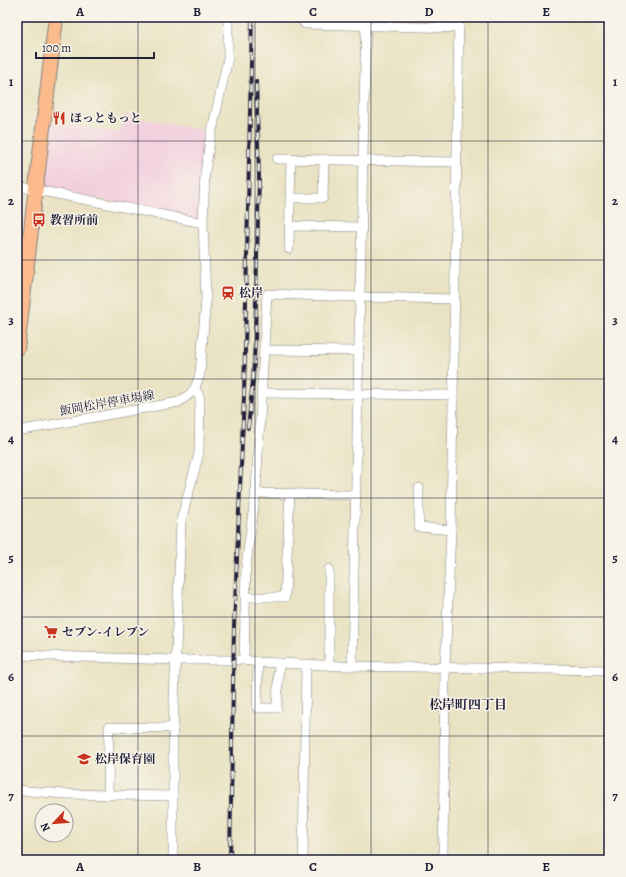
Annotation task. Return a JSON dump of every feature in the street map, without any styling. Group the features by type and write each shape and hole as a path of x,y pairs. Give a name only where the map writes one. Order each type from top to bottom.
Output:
{"highway":[{"path":"17,349 56,17"}],"street":[{"path":"173,860 173,728 181,521 199,453 200,443 200,398 195,388 200,374 206,299 204,223 205,173 210,140 228,58 228,17"},
{"path":"300,17 305,24 366,21 459,28"},
{"path":"443,860 445,668 451,530 459,17"},
{"path":"352,666 366,21"},
{"path":"277,159 456,162"},
{"path":"289,249 291,159"},
{"path":"290,198 323,198 324,159"},
{"path":"17,186 204,223"},
{"path":"289,226 362,227"},
{"path":"244,660 246,566 256,493 267,294 454,299"},
{"path":"264,350 359,351"},
{"name":"飯岡松岸停車場線","path":"17,432 179,402 195,388"},
{"path":"261,393 453,395"},
{"path":"419,488 419,527 451,530"},
{"path":"256,493 356,495"},
{"path":"246,597 285,597 290,494"},
{"path":"329,570 329,665"},
{"path":"17,655 175,660 244,660 258,662 352,666 609,670"},
{"path":"258,662 257,708 277,708 279,662"},
{"path":"303,860 306,664"},
{"path":"108,795 109,727 173,728"},
{"path":"17,790 64,794 173,796"}],"shaded area":[{"path":"124,115 205,131 200,169 198,219 45,188 52,123 121,133"}],"railway":[{"path":"230,860 234,627 244,396 252,17"},
{"path":"248,428 255,340 259,176 256,81"}],"place":[{"name":"ほっともっと","path":"59,118"},
{"name":"教習所前","path":"39,220"},
{"name":"松岸","path":"228,293"},
{"name":"セブン-イレブン","path":"51,632"},
{"name":"松岸保育園","path":"84,759"}],"district":[{"name":"松岸町四丁目","path":"468,704"}]}
